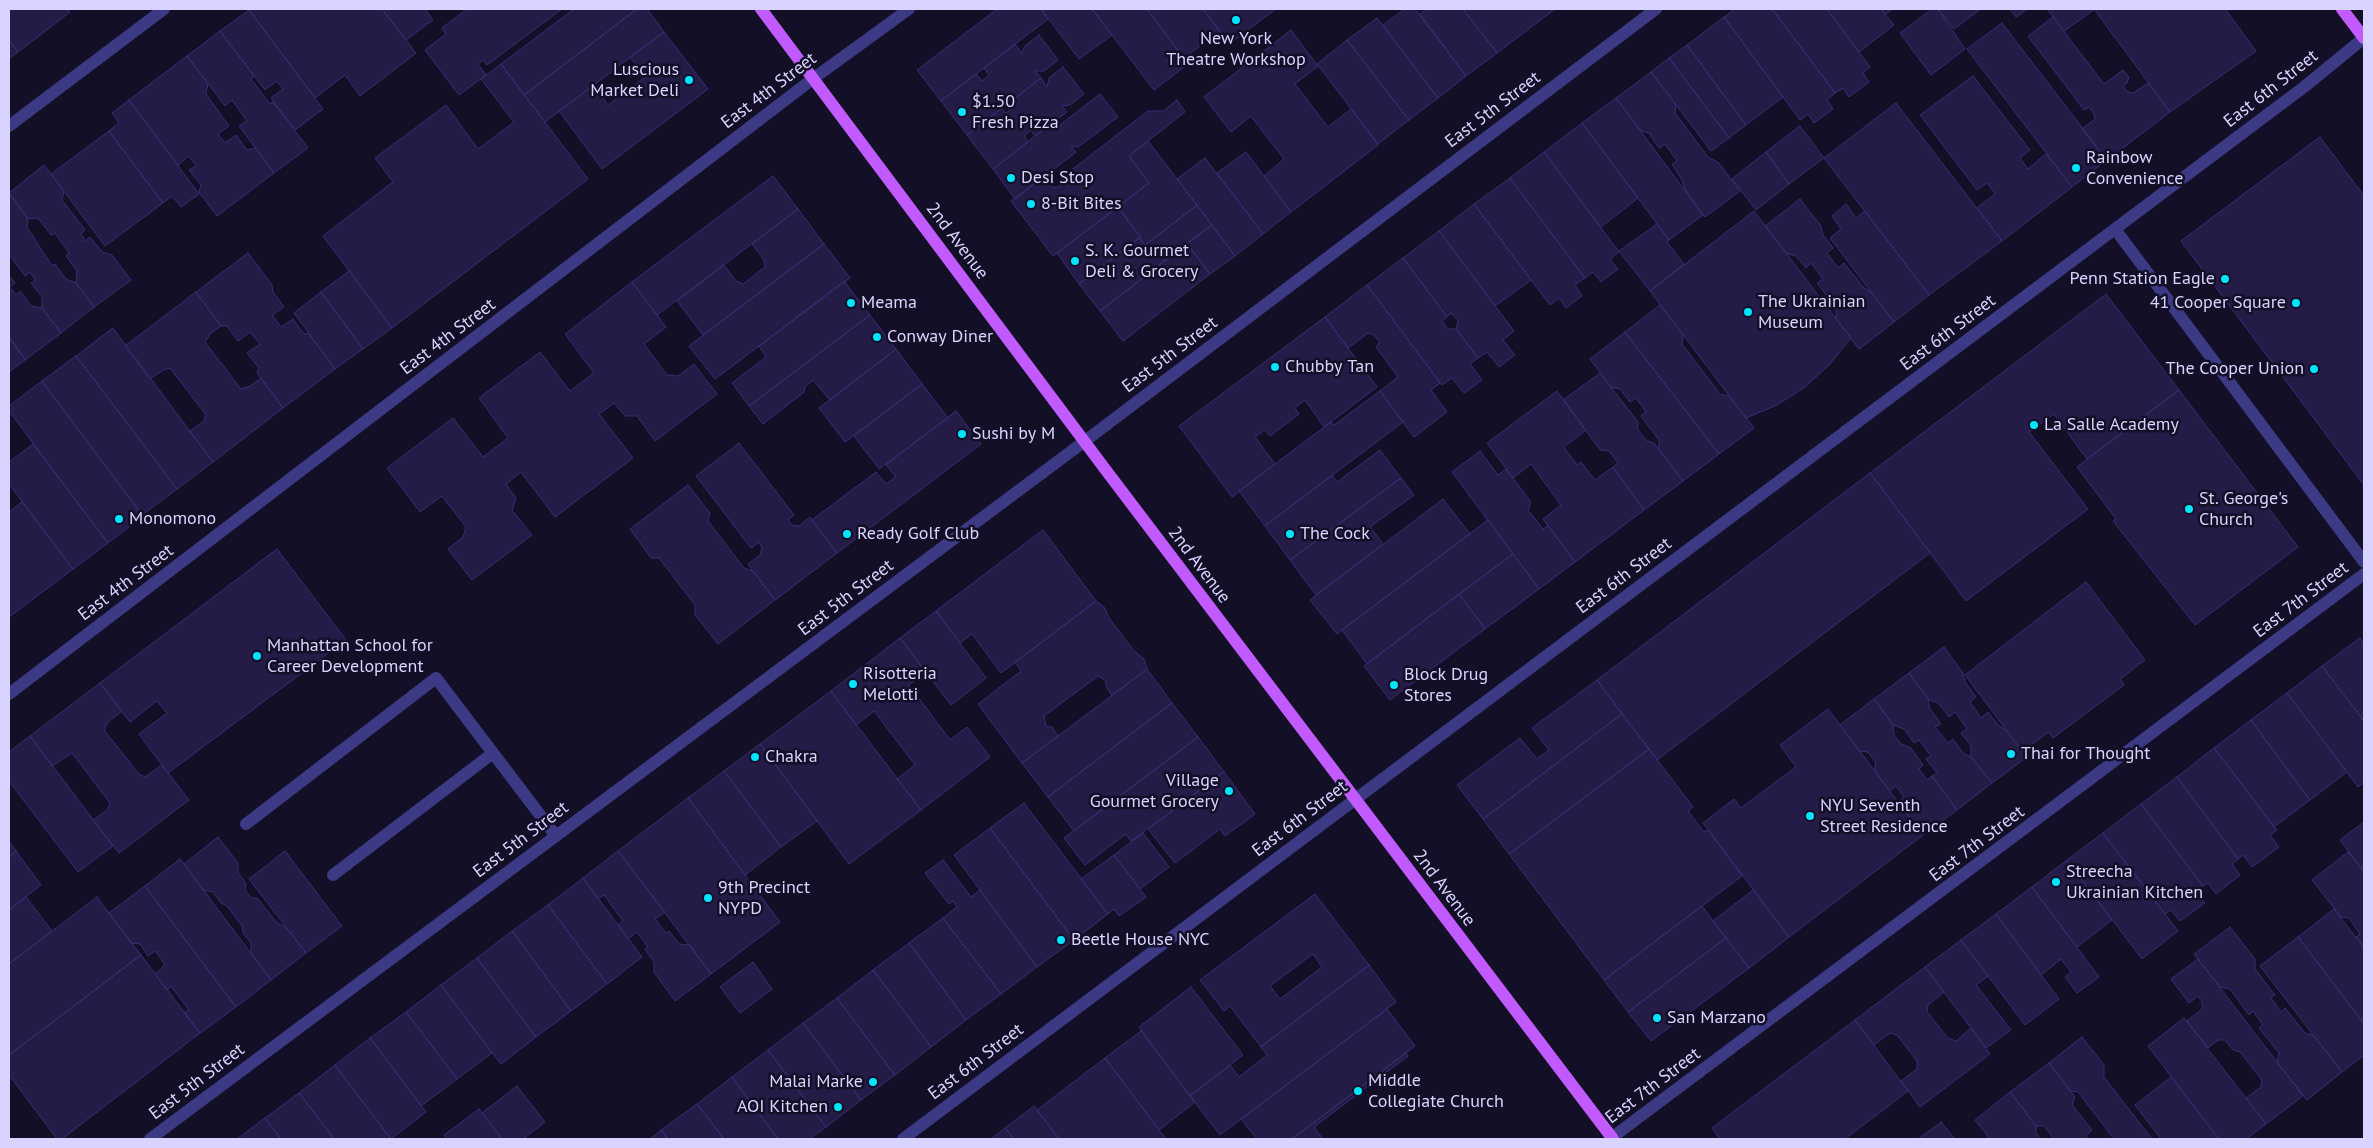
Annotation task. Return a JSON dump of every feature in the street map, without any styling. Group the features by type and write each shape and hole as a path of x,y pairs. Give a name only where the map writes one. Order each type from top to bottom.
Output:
{"main road":[{"name":"2nd Avenue","path":"761,9 1085,442 1612,1139"},
{"path":"2342,9 2364,38"}],"street":[{"path":"9,126 164,9"},
{"name":"East 4th Street","path":"9,694 814,78 909,9"},
{"name":"East 5th Street","path":"150,1139 1085,442 1656,9"},
{"name":"East 6th Street","path":"903,1139 2304,87 2364,38"},
{"path":"2115,229 2364,562"},
{"name":"East 7th Street","path":"1612,1139 2364,574"},
{"path":"246,824 436,678 556,836"},
{"path":"333,875 493,752"}],"building":[{"path":"9,9 67,9 70,12 18,52 9,40"},
{"path":"250,9 382,9 416,53 360,96 345,75 315,98"},
{"path":"388,9 425,9 433,20 406,40 384,12"},
{"path":"467,9 562,9 487,65 483,60 478,64 486,75 459,95 425,50 446,34 442,28"},
{"path":"574,9 637,9 524,95 501,64"},
{"path":"637,9 647,9 664,32 545,122 524,95"},
{"path":"997,9 1041,9 1048,19 941,101 917,70"},
{"path":"1041,9 1092,9 1112,35 1079,59"},
{"path":"1092,9 1147,9 1188,64 1154,90"},
{"path":"1147,9 1203,9 1220,31 1184,58"},
{"name":"New York Theatre Workshop","path":"1203,9 1276,9 1229,44"},
{"path":"1405,9 1415,9 1466,76 1438,98 1383,25"},
{"path":"1427,9 1463,9 1497,53 1466,76 1420,14"},
{"path":"1463,9 1555,9 1497,53"},
{"path":"1735,9 1772,9 1835,93 1827,100 1833,109 1814,123 1808,114 1800,120 1724,17"},
{"path":"1772,9 1827,9 1870,67 1863,73 1869,82 1849,97 1843,88 1835,93"},
{"path":"1827,9 1881,9 1894,25 1859,52"},
{"path":"1881,9 1893,9 1885,14"},
{"path":"1932,9 1938,9 1965,49 1931,75 1900,33"},
{"path":"1938,9 1981,9 1954,29"},
{"path":"2010,9 2027,9 2016,17"},
{"path":"2047,9 2095,9 2064,31"},
{"path":"2094,9 2225,9 2256,51 2170,112"},
{"path":"249,10 323,109 295,130 271,98 283,89 277,81 265,90 220,31"},
{"path":"1724,17 1783,97 1746,125 1687,45"},
{"path":"2053,17 2104,84 2123,70 2129,77 2127,83 2123,86 2128,92 2133,93 2148,83 2170,112 2107,160 2082,129 2095,119 2094,114 2089,107 2084,110 2028,36"},
{"path":"1377,18 1438,98 1409,120 1347,40"},
{"path":"2002,23 2107,160 2072,187 1967,49"},
{"path":"1291,30 1318,66 1295,84 1328,127 1351,109 1378,145 1291,212 1264,176 1284,159 1251,116 1231,132 1204,97"},
{"path":"220,31 254,76 251,79 270,104 273,102 308,148 274,173 239,126 247,121 232,100 225,106 187,56"},
{"path":"664,32 708,89 602,169 559,111 594,85 608,105 645,77 630,57"},
{"path":"1039,35 1058,60 1044,71 1035,71 1041,78 1010,102 1005,96 998,102 1002,108 967,135 941,101 976,74 982,81 989,75 984,68 1015,44 1022,53 1025,46"},
{"path":"9,40 18,52 9,59"},
{"path":"1347,40 1409,120 1378,144 1317,64"},
{"path":"1687,45 1746,125 1729,138 1669,58"},
{"path":"187,56 208,84 206,94 229,126 218,134 225,143 236,135 247,150 256,148 274,173 217,216 199,192 201,185 189,170 196,166 189,156 178,165 129,100"},
{"path":"1669,58 1729,138 1711,151 1651,72"},
{"path":"501,64 588,179 392,328 323,236 393,182 375,158 446,105 478,149 514,122 481,79"},
{"path":"1063,67 1084,94 1070,105 1062,106 1067,112 1035,136 1031,130 1024,136 1028,142 993,169 967,135 1002,108 1006,113 1014,107 1010,102 1041,78 1047,87 1049,78"},
{"path":"1651,72 1676,105 1675,113 1708,157 1719,163 1740,191 1705,217 1685,189 1681,178 1672,164 1677,161 1665,144 1659,148 1649,133 1641,131 1616,98"},
{"path":"1973,76 2030,150 2020,158 2028,169 2046,154 2072,187 2002,241 1977,208 1995,194 1987,183 1977,190 1920,115"},
{"path":"1100,94 1118,117 1078,147 1071,146 1076,152 1015,199 993,169 1053,122 1060,130 1061,124"},
{"path":"1616,98 1703,215 1669,240 1582,123"},
{"path":"129,100 199,194 181,207 172,196 163,203 109,131 119,123 112,113"},
{"path":"1177,100 1185,112 1129,156 1149,183 1053,256 1011,201 1043,177 1051,187 1059,187 1061,178 1148,111 1163,111"},
{"path":"1896,103 2002,241 1929,295 1824,158"},
{"path":"1582,123 1638,198 1601,227 1544,152"},
{"path":"1800,126 1824,158 1789,184 1766,152"},
{"path":"109,131 163,203 105,246 51,174"},
{"name":"The Cooper Union","path":"2320,137 2364,196 2364,485 2181,241"},
{"path":"1148,141 1197,205 1145,245 1118,207 1149,183 1129,156"},
{"path":"1246,152 1291,212 1263,234 1217,173"},
{"path":"1544,152 1619,252 1610,259 1618,269 1601,282 1593,272 1585,278 1510,178"},
{"path":"1766,152 1789,184 1756,210 1732,179"},
{"path":"1205,158 1263,234 1235,256 1177,179"},
{"path":"44,165 64,191 62,200 85,230 81,234 85,241 90,237 102,252 112,255 131,280 94,307 76,283 77,271 66,256 69,253 55,233 51,235 38,218 28,219 9,193"},
{"path":"773,176 798,209 657,315 632,282"},
{"path":"1510,178 1585,278 1575,285 1582,296 1566,308 1559,298 1550,305 1474,204"},
{"path":"9,193 28,219 27,227 52,266 55,264 66,279 76,283 94,307 61,333 42,308 42,297 31,283 35,280 30,272 25,276 9,254"},
{"path":"1800,199 1821,226 1823,235 1833,248 1827,253 1838,268 1844,263 1863,287 1871,292 1894,322 1859,349 1836,319 1836,308 1817,283 1823,279 1811,263 1806,268 1796,256 1786,253 1765,226"},
{"path":"1474,204 1531,280 1495,306 1439,231"},
{"path":"1846,204 1856,218 1865,211 1929,295 1894,322 1830,238 1841,229 1832,216"},
{"path":"1197,205 1212,225 1100,311 1079,284 1139,238 1145,245"},
{"path":"1118,207 1141,237 1079,284 1057,253"},
{"path":"798,209 824,244 703,335 677,301 724,265 736,281 743,284 765,267 764,260 752,244"},
{"name":"The Ukrainian Museum","path":"1754,211 1851,338 1830,364 1805,387 1777,405 1746,418 1650,291"},
{"path":"1657,224 1669,240 1667,242 1684,264 1650,291 1619,251"},
{"path":"1212,225 1235,256 1210,274 1187,243"},
{"path":"1439,231 1514,331 1503,340 1515,355 1499,367 1487,352 1478,358 1456,329 1458,321 1451,313 1447,317 1403,258"},
{"path":"1187,243 1210,274 1123,341 1100,311"},
{"path":"824,244 850,278 715,379 689,346"},
{"path":"248,253 272,285 273,292 284,307 272,315 281,327 293,319 304,334 309,334 335,369 283,408 257,373 259,368 247,353 260,344 250,332 238,341 227,326 221,326 196,292"},
{"path":"1403,258 1447,317 1442,321 1448,329 1456,329 1478,358 1470,364 1482,380 1464,393 1452,378 1442,385 1367,285"},
{"path":"349,271 392,328 363,349 321,292"},
{"path":"9,275 15,283 10,287 16,295 20,291 31,306 42,308 61,333 25,360 9,336"},
{"path":"844,281 870,315 749,406 732,383 766,357 759,346"},
{"path":"632,282 666,327 644,344 667,375 678,376 694,364 717,394 655,441 637,416 625,416 614,403 599,414 633,458 555,517 521,472 506,484 516,498 512,510 532,535 472,580 448,549 463,537 466,527 442,496 420,512 387,468 453,418 483,457 508,438 479,398 540,352 570,391 594,373 565,334"},
{"path":"1367,285 1440,383 1431,390 1447,412 1414,437 1380,391 1398,377 1376,347 1380,342 1374,335 1368,333 1348,348 1325,317"},
{"path":"196,292 221,326 210,334 205,342 241,389 250,386 261,378 283,408 213,462 190,431 203,422 206,415 170,368 163,370 150,379 125,346"},
{"path":"321,292 363,349 335,369 294,313"},
{"name":"La Salle Academy","path":"2106,294 2179,390 2087,459 2054,414 2029,432 2088,509 1966,601 1870,473"},
{"path":"1660,305 1683,335 1682,344 1720,394 1729,396 1754,428 1719,454 1625,332"},
{"path":"870,315 896,349 830,400 813,380 805,387 804,392 763,424 749,406"},
{"path":"1325,317 1377,387 1324,427 1305,400 1295,408 1299,414 1270,436 1265,430 1255,437 1275,464 1232,497 1179,426"},
{"path":"113,328 213,462 177,489 76,356"},
{"path":"1625,332 1719,454 1683,481 1659,450 1659,440 1641,416 1646,412 1636,398 1630,402 1620,389 1611,387 1590,359"},
{"path":"9,338 25,360 9,372"},
{"path":"896,349 922,384 845,442 819,408"},
{"path":"76,356 177,489 142,515 42,381"},
{"path":"1600,373 1638,422 1638,430 1647,441 1654,443 1683,481 1644,510 1613,467 1618,463 1609,451 1600,450 1563,400"},
{"path":"42,381 143,516 108,543 9,411 9,406"},
{"path":"922,384 948,418 879,469 854,436"},
{"name":"St. George's Church","path":"2179,390 2298,547 2195,625 2113,521 2116,519 2077,467"},
{"path":"1380,391 1403,422 1265,526 1239,491 1331,422 1334,425"},
{"path":"1557,391 1586,430 1564,447 1577,465 1581,462 1595,480 1613,467 1644,510 1575,562 1543,519 1561,505 1531,464 1513,478 1487,443"},
{"path":"956,411 981,444 837,553 812,520 876,472 886,484 896,477 886,465"},
{"path":"739,443 794,515 788,520 792,525 799,526 810,517 837,553 775,600 748,564 760,555 762,548 759,542 751,548 696,476"},
{"path":"33,444 108,543 73,569 9,484 9,462"},
{"path":"1380,450 1401,478 1290,560 1265,526 1332,475 1337,482"},
{"path":"1480,451 1498,475 1506,469 1531,502 1528,510 1543,529 1548,526 1575,562 1539,589 1452,472"},
{"path":"1870,473 1930,553 1657,760 1597,680"},
{"path":"1401,478 1414,495 1370,527 1383,544 1316,595 1290,560"},
{"path":"688,485 710,513 708,521 744,568 753,571 775,600 718,644 695,615 695,605 659,558 651,558 630,529"},
{"path":"1443,499 1470,534 1337,634 1310,600"},
{"path":"22,502 73,569 9,617 9,512"},
{"path":"1488,520 1513,554 1367,664 1342,630"},
{"path":"1043,530 1096,601 1001,673 972,634 960,643 936,611"},
{"path":"277,549 346,640 168,773 139,734 167,713 157,701 130,722 100,683"},
{"path":"1513,554 1539,589 1485,629 1459,594"},
{"path":"2086,582 2145,660 2120,679 2124,685 2053,738 2049,732 2022,751 1965,675"},
{"path":"1459,594 1485,629 1390,700 1364,666"},
{"path":"1096,601 1104,607 1109,618 1134,651 1144,659 1147,669 1112,695 1106,687 1106,681 1098,676 1044,716 1046,726 1052,727 1058,736 1022,763 978,704 1021,671 1015,662"},
{"path":"936,611 986,678 951,705 900,638"},
{"path":"900,638 926,672 909,685 950,740 967,727 990,757 921,810 897,779 915,765 874,711 856,725 831,691"},
{"path":"2360,638 2364,644 2364,721 2322,666"},
{"path":"1944,647 1963,673 1965,682 1976,697 1970,702 1981,718 1988,712 1999,726 2006,730 2027,757 1992,783 1971,757 1971,746 1961,733 1967,729 1955,712 1949,717 1938,703 1928,699 1909,673"},
{"path":"2322,666 2364,721 2364,782 2358,787 2287,693"},
{"path":"1147,669 1172,703 1048,797 1022,763"},
{"path":"1909,673 1928,699 1930,709 1941,724 1935,727 1948,743 1953,739 1963,753 1971,757 1992,783 1957,810 1932,776 1937,773 1926,759 1931,756 1919,740 1914,743 1904,729 1893,725 1874,699"},
{"path":"1597,680 1622,714 1483,819 1457,785 1520,738 1537,759 1549,750 1532,728"},
{"path":"100,683 122,711 108,722 104,730 139,774 145,777 162,765 189,800 119,853 93,820 107,810 110,803 72,753 52,766 30,736"},
{"path":"831,691 921,810 849,864 760,744"},
{"path":"2287,693 2347,772 2310,800 2251,720"},
{"path":"1874,699 1893,725 1894,735 1901,744 1911,748 1923,765 1919,769 1927,780 1932,776 1957,810 1923,835 1898,802 1904,797 1896,786 1890,791 1874,770 1876,763 1868,752 1859,751 1840,725"},
{"path":"1172,703 1198,737 1074,831 1048,797"},
{"name":"NYU Seventh Street Residence","path":"1828,709 1923,835 1789,937 1703,823 1734,799 1741,808 1796,767 1780,745"},
{"path":"1622,714 1649,749 1509,854 1483,819"},
{"path":"2251,720 2310,800 2274,827 2214,748"},
{"path":"30,736 113,846 78,872 9,781 9,752"},
{"path":"1198,737 1224,772 1178,806 1168,792 1161,797 1172,811 1131,841 1126,834 1085,865 1064,838"},
{"path":"760,744 817,821 781,847 724,771"},
{"path":"2214,748 2277,830 2270,835 2279,847 2252,867 2243,855 2238,859 2177,777"},
{"path":"1649,749 1693,807 1688,811 1704,832 1708,830 1742,876 1604,980 1509,854"},
{"path":"724,771 781,847 745,875 688,798"},
{"path":"1224,772 1255,814 1225,836 1220,829 1175,863 1148,829"},
{"path":"2177,777 2238,859 2232,864 2240,875 2216,894 2208,883 2203,886 2141,804"},
{"name":"9th Precinct NYPD","path":"688,798 780,922 711,974 618,851"},
{"path":"1024,803 1108,914 1074,940 990,828"},
{"path":"2141,804 2203,886 2196,891 2205,903 2180,921 2171,910 2165,914 2103,833"},
{"path":"2364,822 2364,872 2340,840"},
{"path":"990,828 1074,940 1037,967 954,855"},
{"path":"1143,833 1169,867 1140,889 1114,855"},
{"path":"2103,833 2178,931 2142,959 2067,860"},
{"path":"218,837 238,863 238,873 246,883 245,890 251,898 257,898 277,923 286,927 306,953 271,980 251,953 251,943 243,933 242,926 227,906 221,903 213,892 203,890 184,864"},
{"path":"9,841 16,851 9,857"},
{"path":"16,851 41,885 9,910 9,857"},
{"path":"285,851 342,926 306,953 249,879"},
{"path":"618,851 665,912 655,919 666,933 669,931 679,944 690,945 711,974 675,1001 654,972 654,962 645,949 648,947 637,932 628,939 618,925 623,921 604,895 598,899 583,878"},
{"path":"2348,852 2364,872 2364,948 2356,937 2360,934 2349,918 2341,917 2312,880"},
{"path":"1114,855 1146,897 1119,916 1114,909 1108,914 1081,879"},
{"path":"180,859 271,980 236,1007 145,886"},
{"path":"943,860 971,897 980,890 1037,967 1001,994 943,918 957,907 953,901 949,904 925,873"},
{"path":"2067,860 2112,920 2077,947 2032,887"},
{"path":"583,878 642,957 607,984 548,905"},
{"path":"145,886 236,1007 200,1033 184,1013 189,1010 171,986 167,990 155,974 165,965 155,951 148,956 140,944 131,943 109,913"},
{"path":"2032,887 2099,977 2077,993 2065,977 2071,972 2061,959 2041,975 1996,914"},
{"path":"1753,890 1789,937 1749,968 1713,921"},
{"path":"1315,894 1369,965 1261,1047 1230,1006 1224,1011 1200,980","holes":["1313,954 1322,967 1280,999 1270,986"]},
{"path":"26,897 52,931 9,964 9,910"},
{"path":"97,897 141,955 9,1055 9,964"},
{"path":"548,905 607,984 571,1011 512,931"},
{"path":"1702,906 1726,938 1628,1012 1604,980"},
{"path":"2334,909 2364,948 2364,1024 2298,937"},
{"path":"1996,914 2059,999 2025,1025 1961,940"},
{"path":"943,918 1001,994 966,1020 909,943"},
{"path":"2230,927 2255,959 2255,969 2275,995 2271,998 2281,1012 2285,1008 2305,1033 2313,1035 2342,1072 2307,1100 2277,1062 2279,1053 2259,1028 2263,1025 2253,1011 2249,1015 2230,989 2220,987 2194,954"},
{"path":"512,931 571,1011 536,1037 477,958"},
{"path":"2298,937 2364,1024 2364,1055 2342,1072 2260,966"},
{"path":"1726,938 1749,968 1651,1041 1628,1012"},
{"path":"1961,940 1988,976 1976,985 2011,1030 1986,1048 1925,967"},
{"path":"909,943 966,1020 931,1047 873,970"},
{"path":"141,955 200,1033 62,1139 57,1139 9,1075 9,1055"},
{"path":"477,958 536,1037 501,1064 441,985"},
{"path":"2198,959 2303,1096 2266,1124 2246,1098 2261,1087 2262,1080 2240,1052 2233,1050 2225,1040 2218,1040 2208,1048 2187,1021 2202,1009 2202,1002 2198,996 2189,1003 2171,979"},
{"path":"753,962 772,989 740,1013 720,987"},
{"path":"1369,965 1396,1002 1220,1135 1190,1096 1230,1065 1239,1077 1267,1055 1261,1047"},
{"path":"1925,967 1944,992 1928,1005 1927,1012 1948,1038 1956,1041 1971,1028 1990,1054 1920,1107 1901,1081 1917,1069 1917,1061 1897,1035 1890,1033 1874,1045 1855,1020"},
{"path":"873,970 931,1047 895,1075 837,998"},
{"path":"441,985 492,1053 457,1079 406,1012"},
{"path":"1191,987 1243,1055 1190,1096 1139,1027"},
{"path":"837,998 895,1075 861,1100 803,1023"},
{"path":"1387,1009 1415,1046 1292,1139 1257,1139 1241,1119"},
{"path":"406,1012 457,1079 421,1106 370,1038"},
{"path":"2184,1018 2266,1124 2246,1139 2219,1139 2148,1046"},
{"path":"1855,1020 1908,1091 1845,1139 1720,1139 1712,1128"},
{"path":"803,1023 861,1100 826,1127 768,1050"},
{"path":"1141,1031 1195,1102 1159,1130 1105,1058"},
{"path":"2082,1037 2104,1065 2104,1077 2152,1139 2114,1139 2078,1092 2070,1091 2049,1063"},
{"path":"370,1038 426,1112 391,1139 335,1065"},
{"path":"768,1050 826,1127 809,1139 778,1139 732,1077"},
{"name":"Middle Collegiate Church","path":"1406,1053 1408,1056 1314,1127 1323,1139 1292,1139"},
{"path":"1105,1058 1166,1139 1059,1139 1037,1110"},
{"path":"2049,1063 2075,1097 2072,1105 2092,1130 2086,1136 2089,1139 2054,1139 2044,1126 2036,1126 2010,1092"},
{"path":"335,1065 391,1139 334,1139 299,1093"},
{"path":"732,1077 778,1139 724,1139 697,1104"},
{"path":"2171,1077 2219,1139 2161,1139 2135,1105"},
{"path":"517,1086 545,1122 523,1139 502,1139 482,1113"},
{"path":"2010,1092 2036,1126 2036,1133 2041,1139 1990,1139 1975,1120"},
{"path":"299,1093 334,1139 281,1139 265,1118"},
{"path":"697,1104 724,1139 668,1139 661,1130"},
{"path":"1034,1106 1059,1139 1014,1139 1005,1128"},
{"path":"479,1109 502,1139 447,1139 444,1135"},
{"path":"265,1118 281,1139 237,1139"},
{"path":"1941,1122 1955,1139 1918,1139 1936,1126"},
{"path":"1005,1128 1014,1139 991,1139"},
{"path":"661,1130 668,1139 650,1139"}],"place":[{"name":"New York Theatre Workshop","path":"1236,20"},
{"name":"Luscious Market Deli","path":"689,80"},
{"name":"$1.50 Fresh Pizza","path":"962,112"},
{"name":"Rainbow Convenience","path":"2076,168"},
{"name":"Desi Stop","path":"1011,178"},
{"name":"8-Bit Bites","path":"1031,204"},
{"name":"S. K. Gourmet Deli & Grocery","path":"1075,261"},
{"name":"Penn Station Eagle","path":"2225,279"},
{"name":"Meama","path":"851,303"},
{"name":"41 Cooper Square","path":"2296,303"},
{"name":"The Ukrainian Museum","path":"1748,312"},
{"name":"Conway Diner","path":"877,337"},
{"name":"Chubby Tan","path":"1275,367"},
{"name":"The Cooper Union","path":"2314,369"},
{"name":"La Salle Academy","path":"2034,425"},
{"name":"Sushi by M","path":"962,434"},
{"name":"St. George's Church","path":"2189,509"},
{"name":"Monomono","path":"119,519"},
{"name":"Ready Golf Club","path":"847,534"},
{"name":"The Cock","path":"1290,534"},
{"name":"Manhattan School for Career Development","path":"257,656"},
{"name":"Risotteria Melotti","path":"853,684"},
{"name":"Block Drug Stores","path":"1394,685"},
{"name":"Thai for Thought","path":"2011,754"},
{"name":"Chakra","path":"755,757"},
{"name":"Village Gourmet Grocery","path":"1229,791"},
{"name":"NYU Seventh Street Residence","path":"1810,816"},
{"name":"Streecha Ukrainian Kitchen","path":"2056,882"},
{"name":"9th Precinct NYPD","path":"708,898"},
{"name":"Beetle House NYC","path":"1061,940"},
{"name":"San Marzano","path":"1657,1018"},
{"name":"Malai Marke","path":"873,1082"},
{"name":"Middle Collegiate Church","path":"1358,1091"},
{"name":"AOI Kitchen","path":"838,1107"}]}
